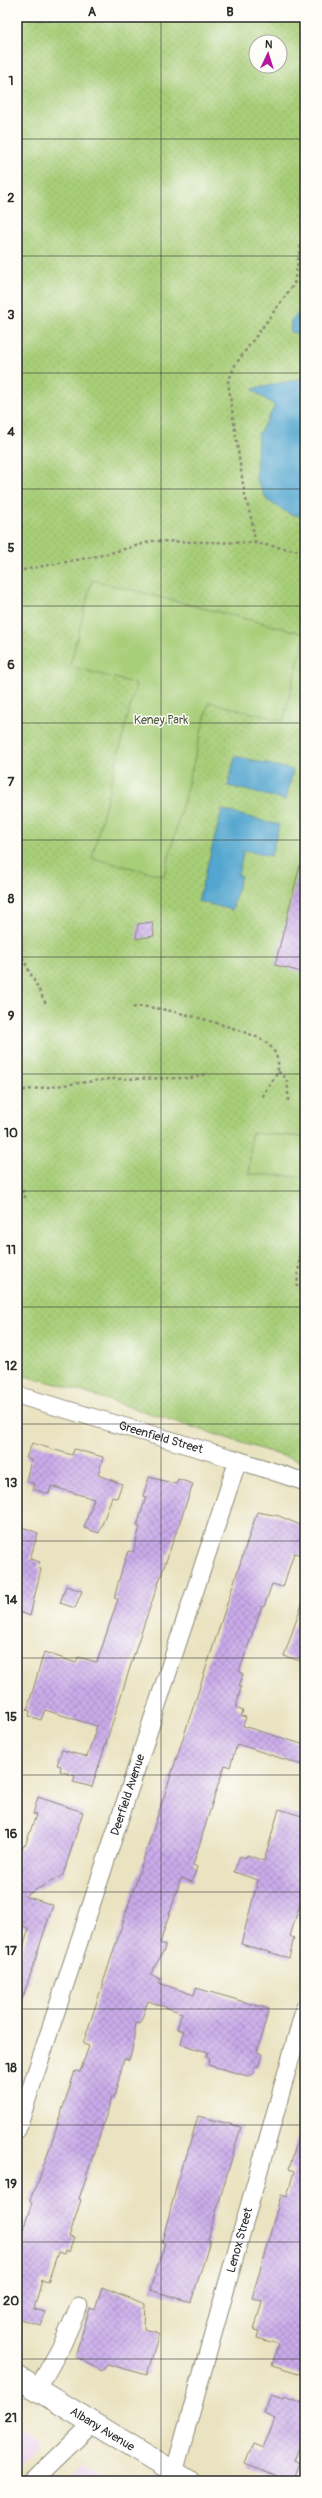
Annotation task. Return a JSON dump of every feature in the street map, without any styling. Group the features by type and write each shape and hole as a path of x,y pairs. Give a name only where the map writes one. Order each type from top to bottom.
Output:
{"highway":[{"name":"Albany Avenue","path":"17,2377 181,2477"}],"street":[{"name":"Greenfield Street","path":"17,1395 238,1460 305,1482"},
{"name":"Deerfield Avenue","path":"17,2130 238,1460"},
{"name":"Lenox Street","path":"181,2477 305,2007"},
{"path":"37,2390 62,2345 78,2306"},
{"path":"33,2481 92,2424"}],"path":[{"path":"255,543 252,522 244,491 228,395 228,382 235,365 294,284 305,222"},
{"path":"17,571 103,555 153,541 255,543 305,552"},
{"path":"17,947 47,1006"},
{"path":"133,1008 137,1005 145,1006 246,1032 263,1040 274,1050 278,1060 278,1072 264,1093 262,1099"},
{"path":"278,1072 284,1074 287,1079 288,1102"},
{"path":"17,1091 110,1079 191,1078 206,1074"},
{"path":"17,1139 21,1148 17,1166"},
{"path":"17,1179 27,1201"},
{"path":"303,1180 303,1184 305,1184"},
{"path":"305,1201 297,1286 305,1287"}],"shaded area":[{"path":"17,2427 39,2440 40,2447 17,2472"},
{"path":"82,2465 109,2481 65,2481"}],"green space":[{"name":"Keney Park","path":"17,17 305,17 305,1463 61,1385 17,1374"},
{"path":"92,580 305,634 283,721 209,702 164,876 92,858 136,684 70,666"},
{"path":"251,1133 305,1137 305,1177 249,1174"}],"water":[{"path":"305,307 305,334 290,332 291,320"},
{"path":"305,378 305,517 290,514 267,500 256,479 258,435 275,406 252,389"},
{"path":"235,756 293,770 286,800 228,786"},
{"path":"222,810 279,825 271,856 244,850 238,875 241,876 232,910 198,901"}],"building":[{"path":"300,865 305,866 305,973 275,965"},
{"path":"152,922 154,936 136,939 138,924"},
{"path":"32,1443 72,1455 74,1449 103,1457 98,1475 122,1484 117,1498 112,1497 99,1533 84,1528 94,1499 51,1486 49,1494 32,1489 34,1484 26,1481 31,1460 26,1458"},
{"path":"149,1477 176,1484 178,1479 193,1484 140,1636 92,1787 73,1782 75,1776 60,1771 61,1766 57,1765 62,1750 87,1757 97,1726 45,1710 41,1720 29,1716 30,1711 27,1710 44,1652 76,1663 78,1657 97,1662 118,1599 114,1598 122,1569 128,1551 133,1552 140,1527 137,1526 146,1497 143,1496"},
{"path":"257,1512 279,1516 305,1527 305,1556 294,1553 283,1587 272,1584 264,1607 262,1606 240,1669 240,1672 243,1674 239,1686 241,1687 236,1708 243,1711 241,1716 246,1717 243,1726 305,1745 305,1766 237,1744 230,1767 225,1765 216,1791 193,1865 197,1867 192,1882 181,1878 160,1943 165,1945 164,1950 150,1975 161,1979 159,1983 194,1995 196,1988 269,2009 257,2052 262,2054 258,2067 255,2066 253,2074 248,2076 208,2065 210,2058 206,2057 208,2052 181,2044 184,2031 177,2029 182,2013 148,2001 140,2024 136,2023 129,2060 124,2058 114,2098 112,2097 79,2199 81,2200 69,2237 74,2238 69,2252 65,2250 64,2254 58,2252 48,2282 42,2280 34,2309 45,2312 40,2325 17,2318 17,2247 32,2203 30,2200 36,2189 75,2071 80,2072 89,2046 83,2044"},
{"path":"22,1527 38,1533 30,1559 40,1562 38,1568 41,1569 30,1616 17,1611 17,1541"},
{"path":"66,1586 82,1591 75,1608 60,1603"},
{"path":"303,1601 305,1648 301,1661 284,1656"},
{"path":"38,1797 83,1812 63,1875 25,1896 53,1905 20,2006 17,2006 17,1955 20,1956 29,1929 17,1922 17,1849 22,1850 24,1845 25,1846 36,1815 33,1814"},
{"path":"279,1809 305,1817 305,1888 290,1936 294,1938 289,1958 241,1944 258,1880 234,1872 240,1856 246,1858 247,1855 264,1861"},
{"path":"198,2116 241,2127 208,2239 210,2240 205,2258 191,2302 150,2290 165,2243 162,2242 183,2161 185,2161"},
{"path":"301,2128 305,2128 305,2299 298,2326 305,2328 305,2376 272,2366 278,2344 257,2338 259,2332 254,2331 262,2301 252,2298 281,2195 287,2197 294,2171 289,2169"},
{"path":"102,2287 145,2304 144,2329 159,2333 147,2375 107,2364 102,2371 75,2356 90,2308 95,2310"},
{"path":"271,2395 283,2399 284,2396 305,2404 305,2434 294,2460 300,2463 293,2481 288,2481 245,2464 253,2444 263,2448 275,2419 264,2414"}]}
